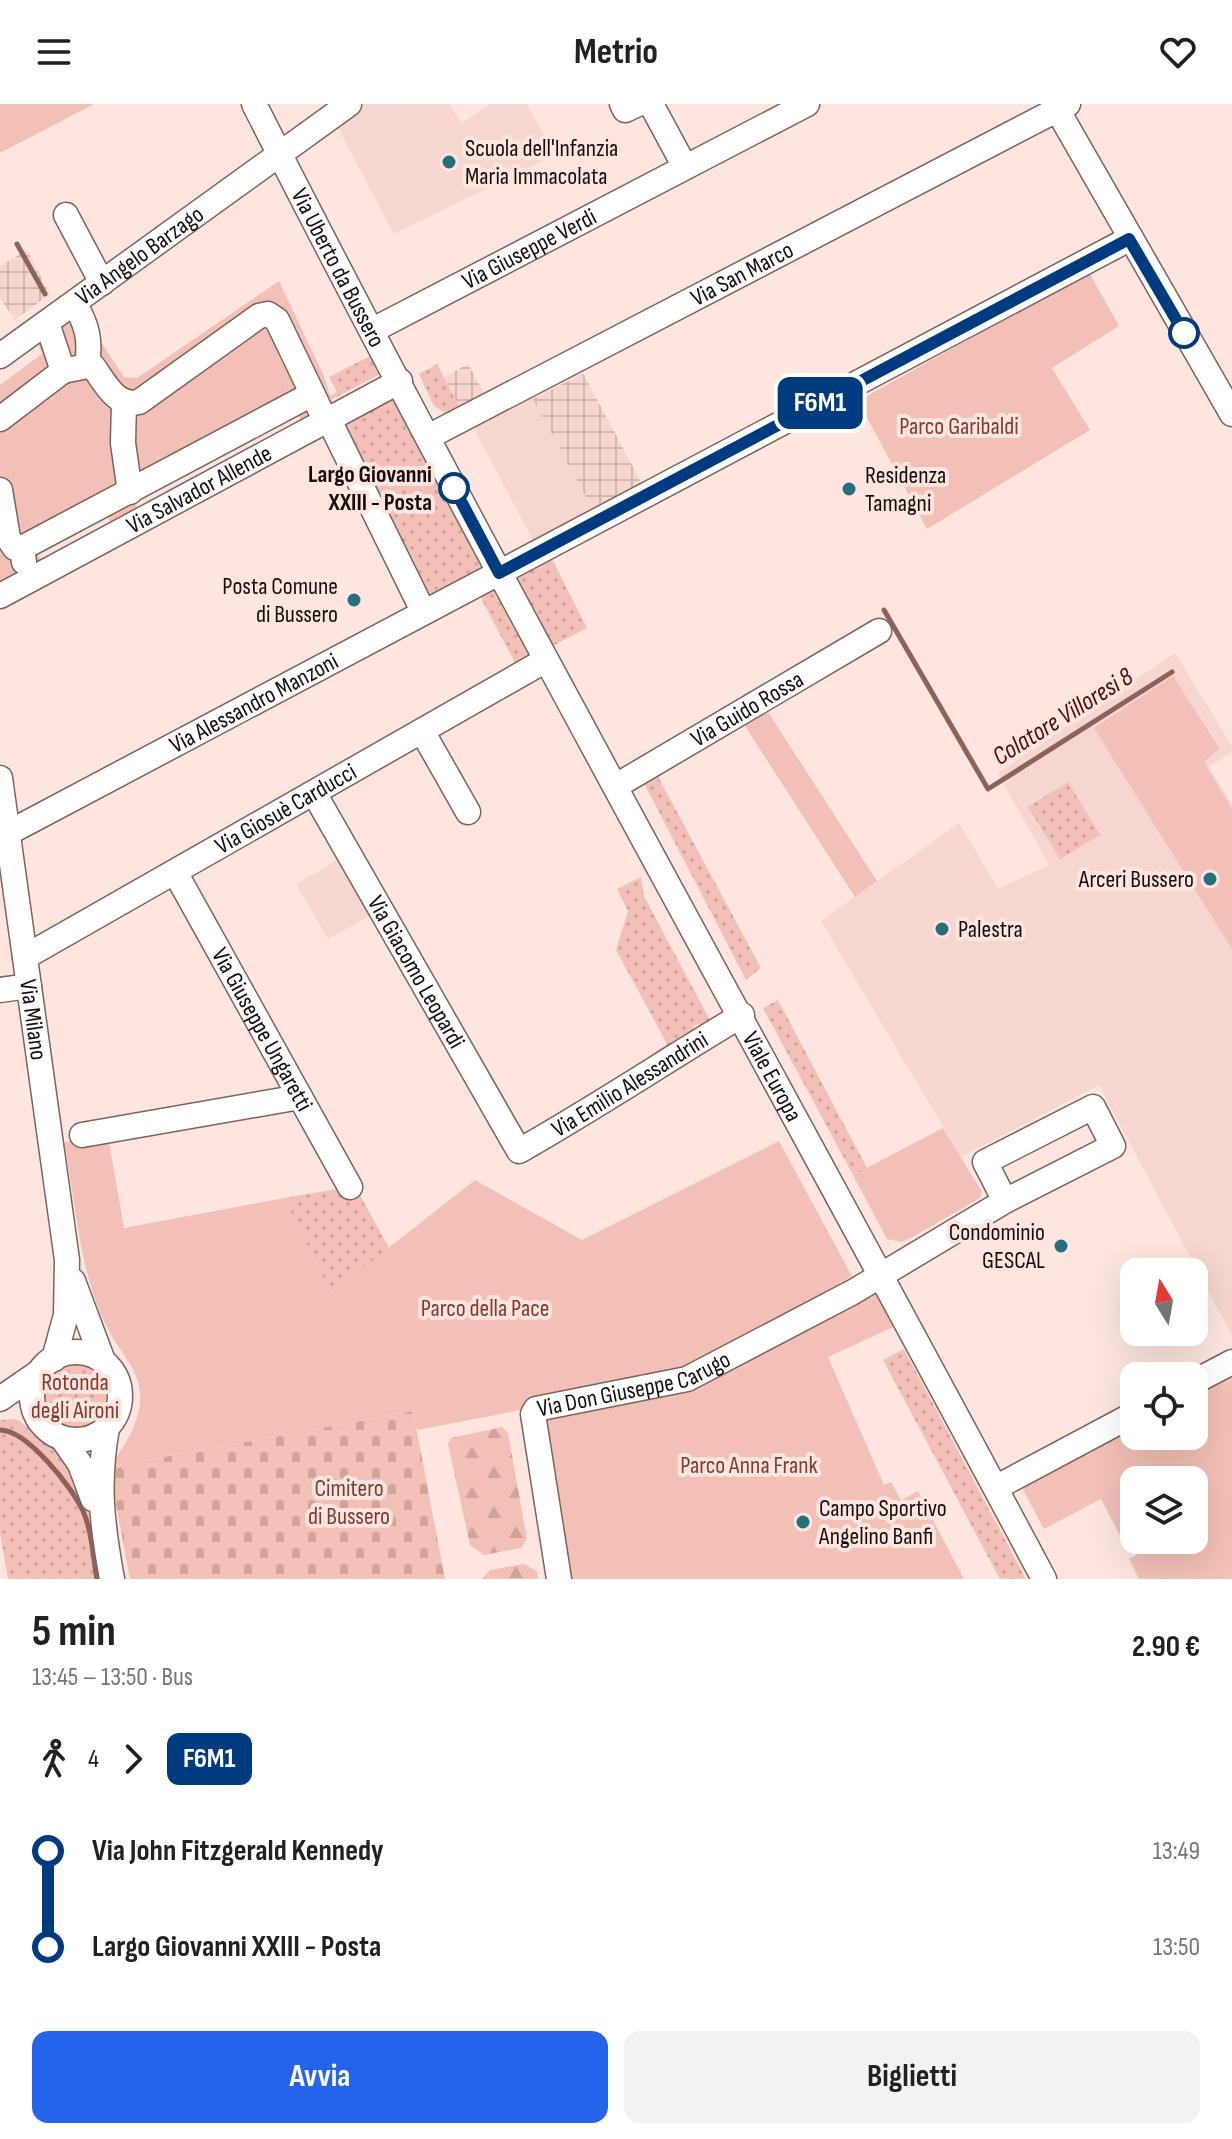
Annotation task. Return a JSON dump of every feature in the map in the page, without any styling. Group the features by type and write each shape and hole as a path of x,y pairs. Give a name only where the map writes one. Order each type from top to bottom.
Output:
{"street":[{"name":"Via Uberto da Bussero","path":"254,104 428,437"},
{"name":"Via Angelo Barzago","path":"0,356 349,104"},
{"path":"622,104 625,110 638,104"},
{"path":"651,104 685,167"},
{"name":"Via Giuseppe Verdi","path":"373,330 807,104"},
{"path":"1060,106 1129,239 1232,414"},
{"name":"Via San Marco","path":"428,437 1060,106"},
{"path":"66,215 102,283"},
{"name":"Via Alessandro Manzoni","path":"8,833 1129,239"},
{"path":"74,303 86,322 87,365"},
{"path":"124,403 139,402 266,314 277,320 423,611"},
{"path":"47,323 63,371"},
{"path":"0,419 63,371 92,365 124,403 122,496 129,527"},
{"name":"Via Salvador Allende","path":"0,596 400,381"},
{"path":"0,490 8,538 15,548 22,548 312,394"},
{"name":"Viale Europa","path":"428,437 1044,1579"},
{"path":"211,448 226,475"},
{"path":"22,548 28,580"},
{"name":"Via Guido Rossa","path":"616,786 879,631"},
{"name":"Via Giosuè Carducci","path":"25,957 546,660"},
{"path":"422,731 468,812"},
{"name":"Via Milano","path":"0,778 67,1260 66,1315 32,1402 82,1467 101,1520"},
{"name":"Via Giacomo Leopardi","path":"314,793 519,1151"},
{"name":"Via Giuseppe Ungaretti","path":"175,872 350,1187"},
{"path":"0,990 29,986"},
{"name":"Via Emilio Alessandrini","path":"519,1151 628,1089 649,1071 742,1015"},
{"path":"82,1135 300,1097"},
{"path":"879,1274 1005,1201 1113,1146 1093,1107 985,1162 1005,1201"},
{"name":"Via Milano","path":"67,1260 103,1361 116,1377 120,1394 117,1414 107,1428 99,1474 101,1520 112,1579"},
{"name":"Via Don Giuseppe Carugo","path":"559,1579 534,1422 536,1409 687,1379 853,1292 879,1274"},
{"path":"0,1399 46,1365 79,1352 103,1361"},
{"path":"1208,1375 1232,1362"},
{"path":"0,1414 19,1415 52,1431 86,1439 107,1428"},
{"path":"997,1487 1120,1421"}],"shaded area":[{"name":"Scuola dell'Infanzia Maria Immacolata","path":"364,104 449,104 462,123 490,104 526,104 556,154 394,234 336,124"},
{"path":"27,250 50,294 15,320 0,298 0,266"},
{"path":"468,364 486,397 461,410 444,377"},
{"path":"583,373 643,486 594,512 533,399"},
{"path":"531,394 594,512 535,544 472,425"},
{"path":"1175,653 1232,746 1232,752 1209,767 1232,804 1232,1336 1208,1291 1208,1258 1191,1258 1099,1085 961,1157 821,921 959,823 998,889 1049,865 998,773"},
{"path":"342,858 373,914 328,939 296,884"}],"green space":[{"path":"0,104 94,104 0,153"},
{"name":"Parco Garibaldi","path":"1089,272 1119,326 1052,368 1090,430 927,529 858,401"},
{"path":"279,281 324,376 336,415 307,431 297,413 133,500 143,519 116,534 105,512 35,549 46,570 0,586 0,385 42,354 35,336 77,306 124,377 137,378"},
{"path":"374,354 384,372 329,401 319,401 337,392 329,377"},
{"path":"437,364 461,410 449,415 434,406 419,374"},
{"path":"399,385 501,573 548,551 587,628 516,665 474,585 424,609 332,421"},
{"name":"Arceri Bussero","path":"1173,676 1219,748 1204,762 1232,809 1232,949 1094,728"},
{"path":"768,712 877,881 855,897 745,726"},
{"path":"655,771 761,968 746,980 644,783"},
{"path":"1068,782 1100,835 1060,859 1028,807"},
{"path":"641,877 644,896 712,1024 702,1030 698,1024 693,1026 696,1033 573,1109 667,1044 616,950 628,911 617,889"},
{"path":"778,1000 867,1168 853,1175 763,1008"},
{"path":"943,1128 982,1192 980,1198 911,1238 901,1242 887,1239 853,1175"},
{"name":"Parco della Pace","path":"108,1136 124,1228 284,1198 331,1293 475,1180 582,1240 779,1141 852,1276 726,1350 873,1275 900,1324 828,1357 884,1485 891,1482 901,1500 918,1491 964,1579 558,1579 532,1408 417,1430 413,1411 109,1467 133,1429 139,1411 140,1391 134,1373 109,1331 91,1286 64,1142"},
{"path":"355,1186 389,1248 331,1293 284,1198"},
{"path":"904,1349 1026,1579 1000,1579 883,1360"},
{"name":"Rotonda degli Aironi","path":"75,1365 87,1367 97,1374 104,1384 104,1408 97,1418 87,1425 75,1427 63,1425 53,1418 46,1408 44,1396 46,1384 53,1374 63,1367"},
{"path":"1232,1377 1232,1579 1139,1579 1129,1559 1138,1554 1208,1554 1208,1466 1120,1466 1120,1535 1101,1499 1044,1529 1021,1486 1120,1434 1120,1450 1208,1450 1208,1389"},
{"name":"Cimitero di Bussero","path":"413,1411 445,1579 130,1579 109,1467"},
{"path":"16,1419 58,1448 83,1486 104,1579 8,1579 0,1533 0,1420"},
{"path":"502,1427 508,1433 527,1539 521,1548 484,1555 470,1545 448,1444 451,1438"},
{"path":"524,1564 537,1571 538,1579 482,1579 490,1570"}],"waterway":[{"name":"Colatore Villoresi 8","path":"17,244 45,294"},
{"name":"Colatore Villoresi 8","path":"884,610 988,789 1172,672"},
{"path":"0,1430 11,1432 35,1449 77,1501 88,1527 97,1579"}],"bus line":[{"name":"F6M1","path":"454,488 499,573 1129,239 1184,333"}],"place":[{"name":"Scuola dell'Infanzia Maria Immacolata","path":"449,162"},
{"name":"Largo Giovanni XXIII - Posta","path":"454,488"},
{"name":"Residenza Tamagni","path":"849,489"},
{"name":"Posta Comune di Bussero","path":"354,600"},
{"name":"Arceri Bussero","path":"1210,879"},
{"name":"Palestra","path":"942,929"},
{"name":"Condominio GESCAL","path":"1061,1246"},
{"name":"Campo Sportivo Angelino Banfi","path":"803,1522"}],"park label":[{"name":"Parco Anna Frank","path":"749,1465"}]}
